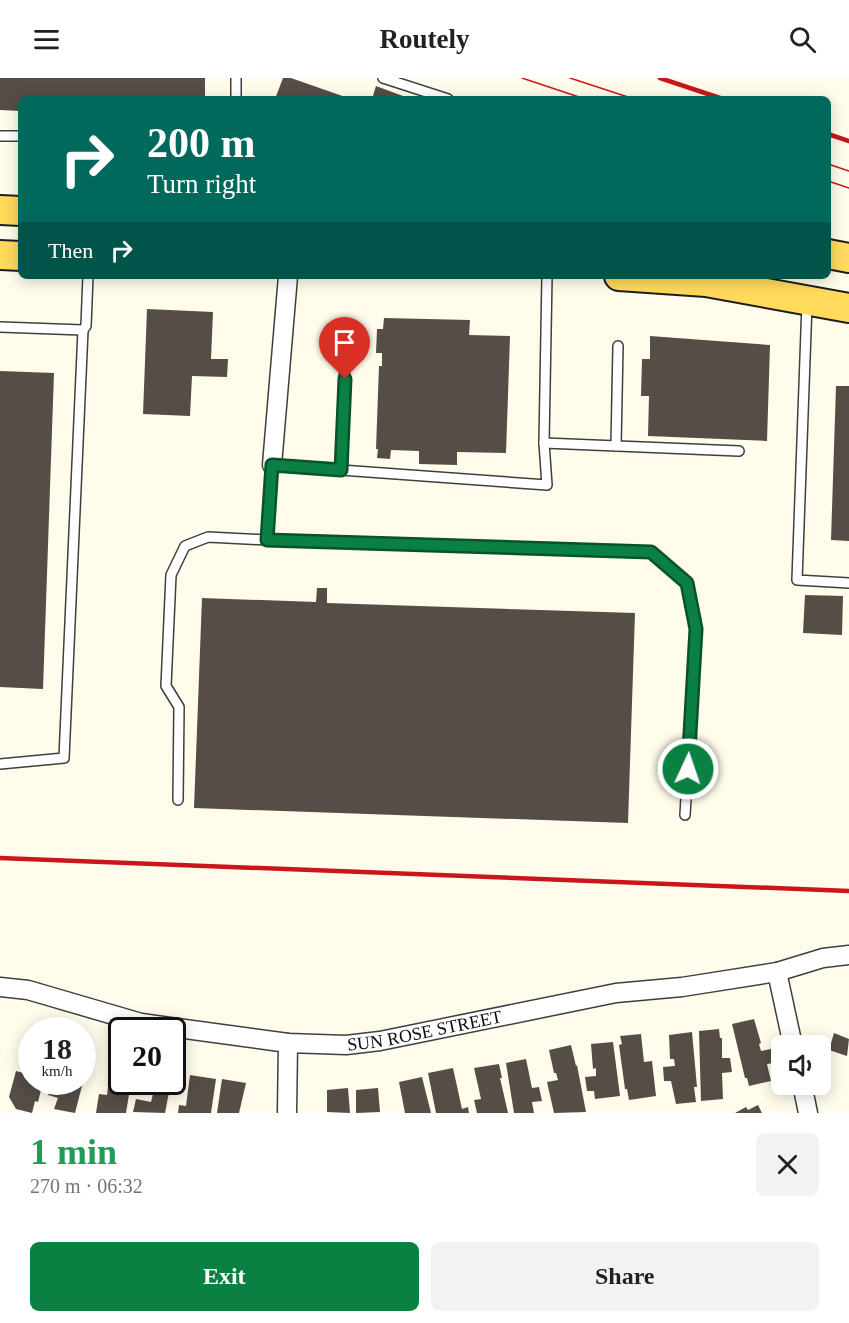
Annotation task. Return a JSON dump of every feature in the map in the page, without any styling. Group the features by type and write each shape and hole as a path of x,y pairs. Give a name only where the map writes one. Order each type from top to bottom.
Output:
{"main road":[{"path":"0,210 18,211"},
{"path":"0,255 18,256"},
{"path":"831,255 849,258"},
{"path":"662,279 706,282 849,308"}],"street":[{"path":"272,465 288,279"},
{"name":"SUN ROSE STREET","path":"0,987 28,990 141,1023 288,1044 346,1045 380,1041 616,993 682,987 777,972 823,958 849,955"},
{"path":"777,972 791,1035"},
{"path":"287,1113 288,1044"},
{"path":"804,1095 808,1113"}],"lane":[{"path":"236,96 237,78"},
{"path":"383,78 439,96"},
{"path":"0,135 18,136"},
{"path":"0,765 64,759 83,330 86,326 88,279"},
{"path":"267,540 272,465 547,485 544,443 547,279"},
{"path":"807,301 797,580 849,583"},
{"path":"0,327 83,330"},
{"path":"341,470 346,333"},
{"path":"616,446 618,346"},
{"path":"544,443 739,451"},
{"path":"178,800 179,706 166,686 171,575 185,546 208,537 651,552 687,583 696,629 685,815"}],"building":[{"path":"0,78 205,78 205,96 18,96 18,111 0,110"},
{"path":"283,78 291,78 342,96 276,96"},
{"path":"376,86 403,96 373,96"},
{"path":"147,309 213,312 211,359 228,359 227,377 192,376 190,416 143,414"},
{"path":"384,318 470,320 469,335 510,336 506,453 457,452 457,465 419,464 419,451 391,450 390,459 377,458 379,366 382,366 382,353 376,353 377,329 383,329"},
{"path":"650,336 770,345 767,441 648,436 649,396 641,396 642,359 650,359"},
{"path":"0,371 54,373 43,689 0,687"},
{"path":"836,386 849,386 849,541 831,540"},
{"path":"317,588 327,588 327,603 635,613 628,823 194,808 202,598 316,602"},
{"path":"805,595 843,596 842,635 803,633"},
{"path":"754,1019 761,1051 771,1049 771,1063 767,1064 771,1081 749,1086 732,1024"},
{"path":"719,1029 720,1038 722,1038 722,1058 730,1058 732,1072 722,1073 723,1099 701,1101 699,1031"},
{"path":"692,1032 697,1087 694,1087 696,1102 676,1104 671,1081 664,1081 663,1067 675,1066 674,1059 670,1059 669,1035"},
{"path":"834,1033 849,1039 847,1056 831,1051"},
{"path":"641,1034 644,1062 652,1061 656,1096 629,1100 627,1089 625,1089 619,1045 622,1044 620,1036"},
{"path":"613,1042 620,1096 595,1099 594,1091 587,1091 585,1077 596,1076 596,1068 593,1069 591,1044"},
{"path":"571,1045 586,1112 554,1113 547,1082 558,1080 554,1073 549,1050"},
{"path":"526,1059 532,1088 539,1087 542,1101 532,1102 534,1113 514,1113 506,1063"},
{"path":"499,1064 508,1113 477,1113 474,1100 481,1099 474,1068"},
{"path":"453,1068 462,1109 468,1107 469,1113 436,1113 428,1073"},
{"path":"16,1071 18,1072 18,1095 40,1095 38,1102 35,1101 32,1113 16,1109 9,1097"},
{"path":"190,1075 216,1079 211,1113 178,1113 179,1105 186,1106"},
{"path":"422,1077 431,1113 405,1113 399,1082"},
{"path":"222,1079 246,1083 239,1113 217,1113"},
{"path":"108,1088 108,1095 129,1095 126,1113 96,1113 99,1094 107,1095"},
{"path":"348,1088 350,1113 327,1112 327,1090"},
{"path":"378,1088 380,1112 356,1113 356,1090"},
{"path":"48,1095 80,1095 75,1113 54,1109 58,1098"},
{"path":"153,1095 168,1095 165,1113 133,1112 136,1099 151,1102"},
{"path":"758,1105 762,1113 735,1113 746,1107 748,1110"}],"tram line":[{"path":"522,78 576,96"},
{"path":"570,78 625,96"},
{"path":"831,165 849,171"},
{"path":"831,182 849,188"}],"railway":[{"path":"660,78 714,96"},
{"path":"831,135 849,141"},
{"path":"0,858 849,891"}],"route":[{"path":"345,379 341,470 272,465 267,540 651,552 687,583 696,629 688,769"}]}
